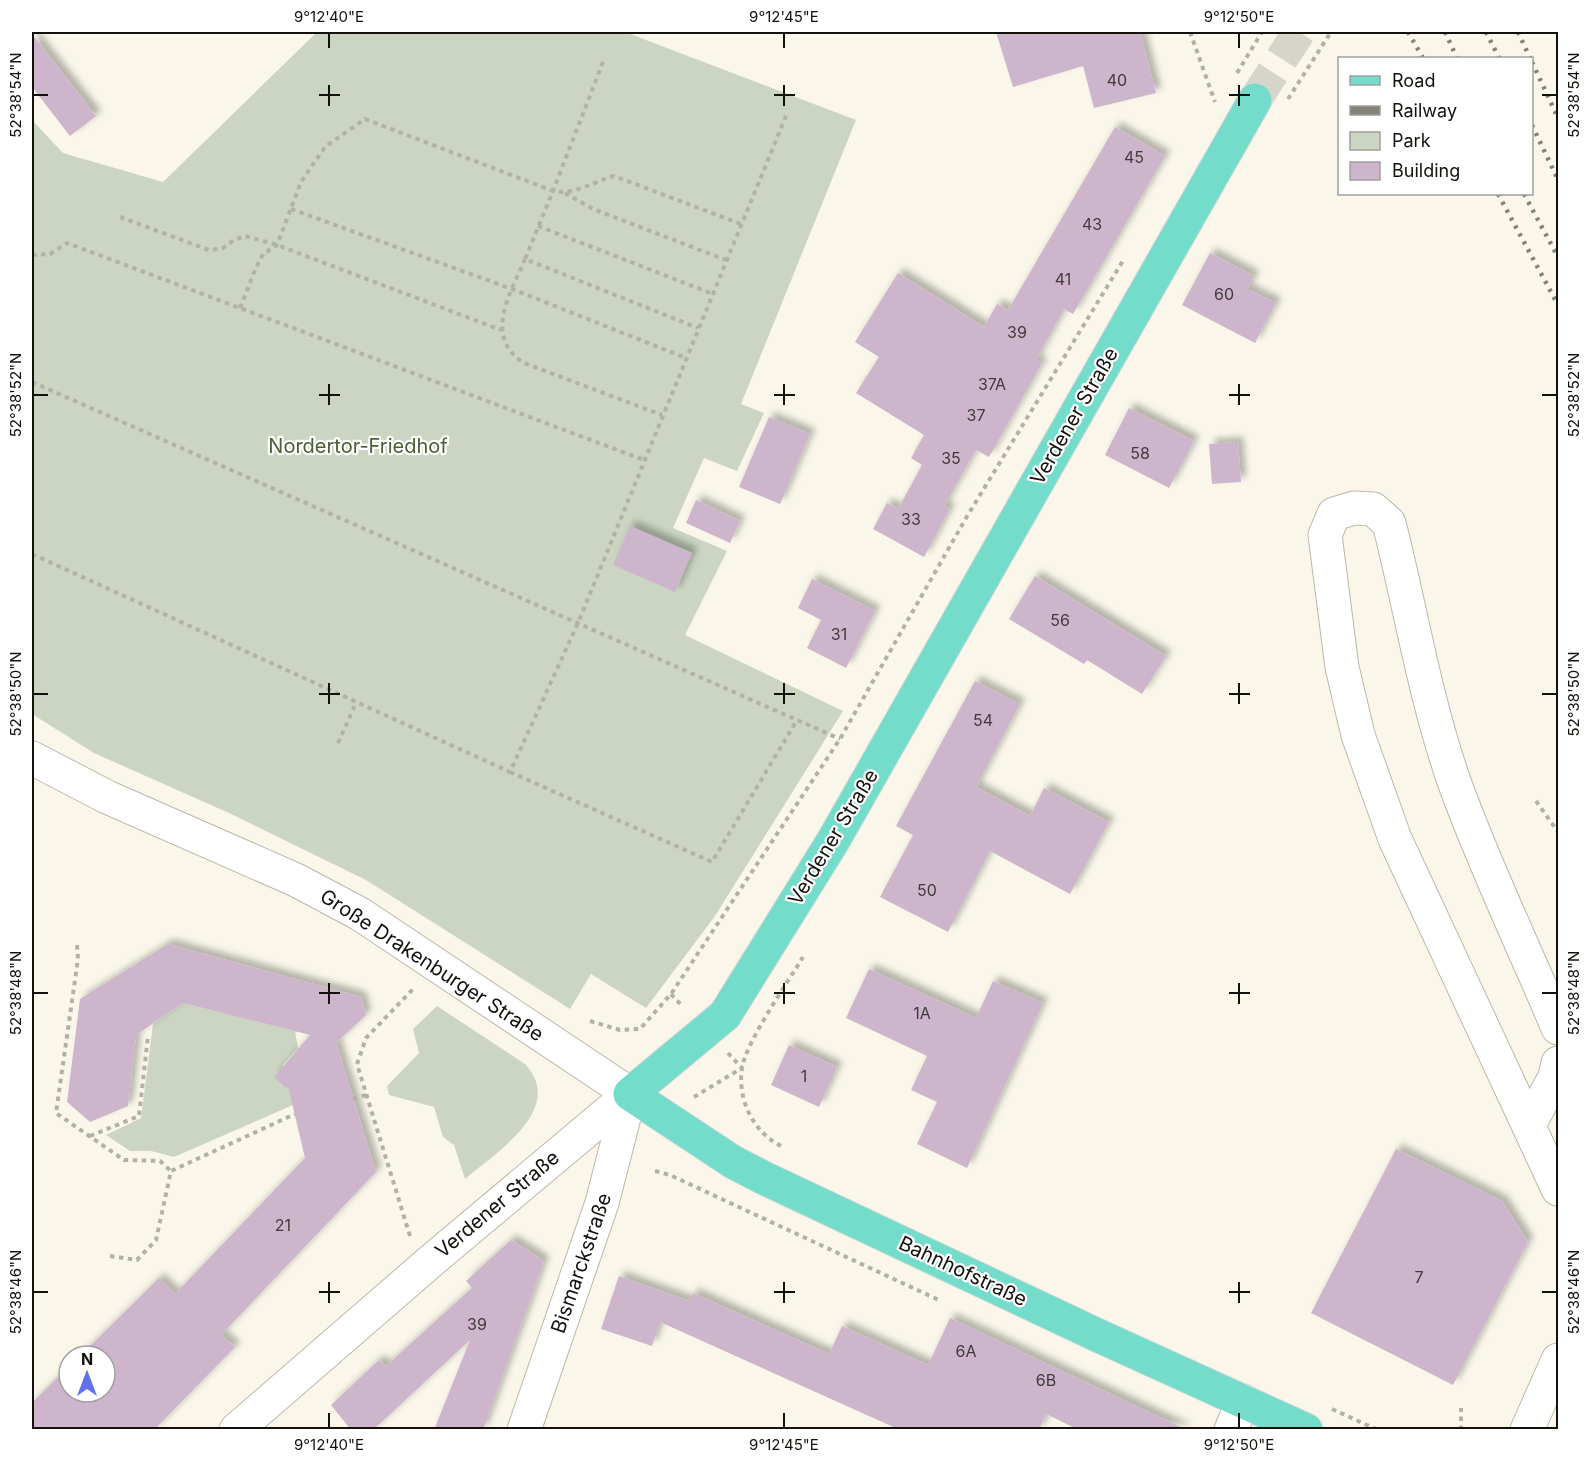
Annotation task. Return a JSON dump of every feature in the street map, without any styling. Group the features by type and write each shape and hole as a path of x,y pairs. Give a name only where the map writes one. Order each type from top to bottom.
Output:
{"main road":[{"name":"Verdener Straße","path":"630,1094 725,1015 833,841 1255,100"},
{"name":"Bahnhofstraße","path":"630,1094 733,1162 1237,1415 1315,1417"}],"street":[{"path":"1558,1028 1493,880 1455,784 1429,703 1389,523 1374,509 1354,508 1334,514 1325,535 1342,667 1358,735 1395,839 1558,1189"},
{"name":"Große Drakenburger Straße","path":"32,758 107,797 296,880 360,914 630,1094"},
{"path":"1529,1125 1555,1077 1558,1063"},
{"name":"Verdener Straße","path":"236,1430 430,1261 630,1094"},
{"name":"Bismarckstraße","path":"524,1430 602,1203 630,1094"},
{"path":"1527,1430 1558,1360"}],"path":[{"path":"1190,32 1216,106"},
{"path":"603,62 512,290 501,330 511,355 524,363 662,415"},
{"path":"510,772 578,623 786,116"},
{"path":"240,308 263,254 277,245 302,182 325,147 365,119 553,191 564,193 593,209 726,260"},
{"path":"564,193 581,190 614,176 741,224"},
{"path":"291,209 512,290 686,358"},
{"path":"120,217 209,250 223,248 245,236 277,245 501,330"},
{"path":"538,226 713,294"},
{"path":"32,255 51,255 67,243 644,460"},
{"path":"525,259 698,328"},
{"path":"590,1021 620,1030 640,1029 671,994 840,739 966,518 1103,292"},
{"path":"32,382 840,739"},
{"path":"32,554 356,703 712,862 797,720"},
{"path":"338,742 356,703"},
{"path":"1536,801 1558,832"},
{"path":"77,945 78,959 56,1113 124,1160 160,1161 171,1171"},
{"path":"416,985 366,1038 357,1064 411,1238 430,1261"},
{"path":"90,1136 139,1116 148,1036"},
{"path":"742,1068 744,1103 751,1120 777,1144 787,1149"},
{"path":"352,1099 366,1095"},
{"path":"171,1171 295,1114"},
{"path":"110,1256 137,1260 156,1240 171,1171"},
{"path":"1461,1408 1461,1430"},
{"path":"1315,1417 1378,1430"}],"green space":[{"name":"Nordertor-Friedhof","path":"317,32 625,32 856,120 741,404 764,413 737,471 704,458 673,528 727,551 685,635 843,711 715,916 646,1008 591,974 570,1009 366,880 229,813 94,753 32,714 32,120 63,153 163,182"},
{"path":"183,1003 295,1031 298,1048 283,1065 293,1105 174,1157 151,1151 130,1151 106,1135 141,1118 153,1024"},
{"path":"437,1006 525,1064 536,1081 538,1097 522,1129 465,1179 454,1145 443,1137 434,1107 389,1095 387,1086 419,1053 413,1029"}],"building":[{"path":"996,32 1140,32 1156,93 1094,108 1083,66 1013,87"},
{"path":"32,34 96,116 70,136 32,87"},
{"path":"1115,127 1165,156 1073,314 1064,309 1036,360 1042,363 989,457 976,450 944,506 950,509 924,557 873,529 887,503 898,509 922,465 911,458 924,435 856,393 879,357 855,342 898,273 984,327 997,304 1008,310"},
{"path":"1210,253 1254,276 1247,289 1276,303 1255,343 1182,305"},
{"path":"1129,408 1194,441 1169,488 1105,455"},
{"path":"769,417 810,434 780,504 739,487"},
{"path":"1238,442 1241,482 1212,484 1209,444"},
{"path":"696,500 740,521 730,543 686,523"},
{"path":"630,526 692,553 675,592 613,565"},
{"path":"1035,576 1166,656 1142,694 1087,660 1084,664 1009,619"},
{"path":"812,579 875,611 846,668 807,648 821,620 798,608"},
{"path":"975,681 1020,704 976,787 1030,816 1044,788 1109,822 1070,894 990,851 948,932 880,897 913,835 896,826"},
{"path":"168,944 361,997 366,1015 336,1043 376,1172 221,1335 235,1347 154,1430 32,1430 32,1403 57,1378 57,1404 117,1404 117,1344 92,1344 159,1278 175,1294 305,1158 288,1086 286,1088 274,1077 310,1035 183,1003 136,1035 128,1106 90,1122 67,1102 80,999"},
{"path":"869,969 976,1018 993,981 1043,1003 967,1168 917,1144 937,1102 911,1090 927,1056 846,1018"},
{"path":"789,1045 837,1067 819,1107 771,1085"},
{"path":"1396,1149 1502,1201 1528,1242 1453,1385 1311,1313"},
{"path":"511,1240 544,1261 483,1430 434,1430 470,1340 373,1430 351,1430 331,1405 379,1360 386,1366 472,1288 466,1281"},
{"path":"619,1276 689,1301 693,1293 829,1354 842,1326 928,1365 950,1318 1187,1430 1079,1430 1046,1414 1039,1430 900,1430 660,1322 652,1346 601,1329"}],"tunnel":[{"path":"1255,100 1299,32"}],"railway":[{"path":"1408,32 1422,57"},
{"path":"1445,32 1457,57"},
{"path":"1486,32 1498,57"},
{"path":"1518,32 1530,57"},
{"path":"1533,64 1558,118"},
{"path":"1533,127 1558,180"},
{"path":"1499,195 1558,305"},
{"path":"1525,195 1558,257"}]}
